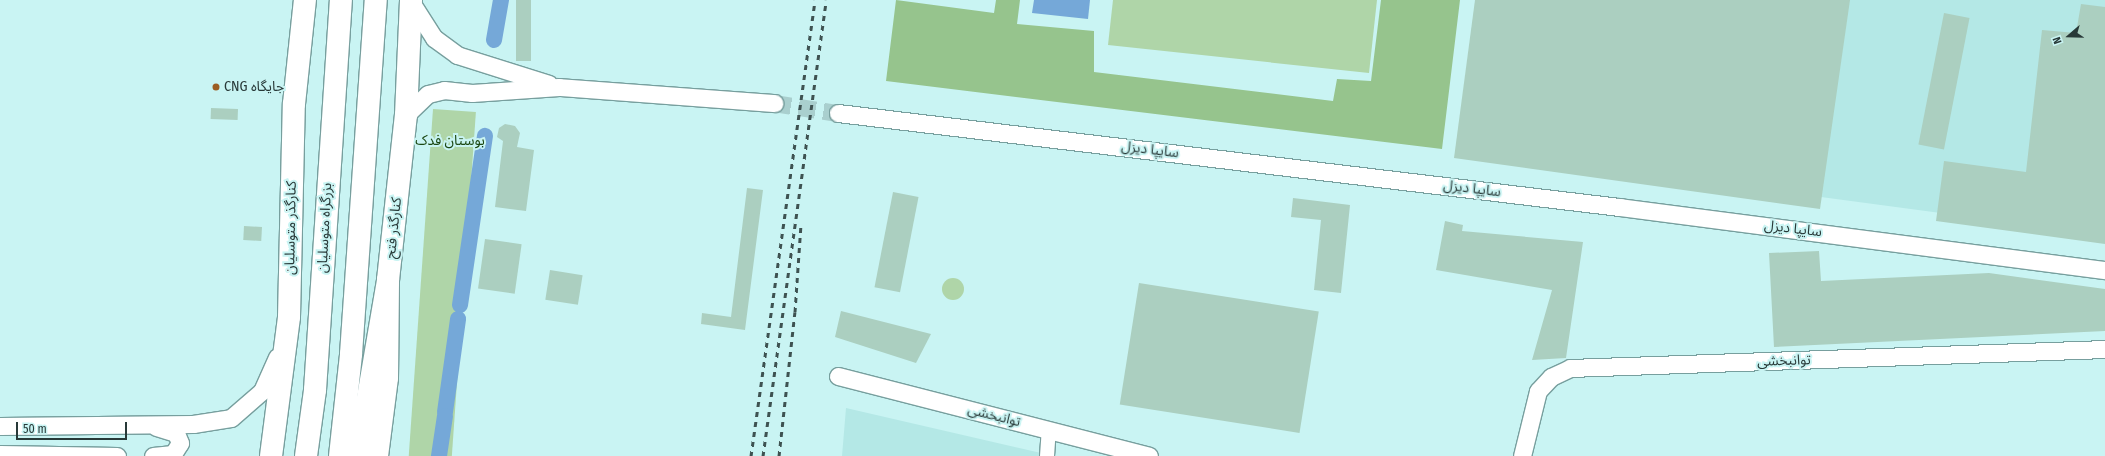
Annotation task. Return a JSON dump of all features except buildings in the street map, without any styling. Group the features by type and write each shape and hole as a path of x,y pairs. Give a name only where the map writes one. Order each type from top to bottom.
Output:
{"main road":[{"name":"کنارگذر متوسلیان","path":"271,456 289,317 294,104 305,0"},
{"name":"بزرگراه متوسلیان","path":"306,456 315,390 341,0"},
{"path":"340,456 376,0"},
{"name":"کنارگذر فتح","path":"377,456 386,378 388,280 406,115 411,1"},
{"path":"358,456 388,280"}],"street":[{"path":"411,1 434,38 457,55 559,87"},
{"path":"406,115 428,94 444,90 472,93 559,87 774,103"},
{"name":"سایپا دیزل","path":"838,114 1619,206 2105,270"},
{"path":"0,426 142,423 193,424 231,418 262,391 271,376 289,317"},
{"name":"توانبخشی","path":"1522,456 1538,391 1551,377 1570,368 2105,349"},
{"name":"توانبخشی","path":"838,376 1149,456"},
{"path":"142,423 176,433 180,443 173,454 154,456"},
{"path":"1047,456 1049,430"},
{"path":"0,454 117,456"}],"shaded area":[{"path":"1481,0 2105,0 2105,235 1456,148"},
{"path":"846,408 1054,456 842,456"}],"green space":[{"path":"896,0 994,13 996,0 1020,0 1017,24 1094,31 1094,72 1333,101 1337,79 1371,81 1381,0 1460,0 1442,149 886,81"},
{"path":"1113,0 1377,0 1369,73 1108,45"},
{"name":"بوستان فدک","path":"433,109 476,112 452,456 409,456"},
{"path":"953,278 961,281 964,289 961,297 953,300 945,297 942,289 945,281"}],"water":[{"path":"1034,0 1090,0 1088,19 1032,13"}],"waterway":[{"path":"494,40 501,0"},
{"path":"460,305 485,136"},
{"path":"445,412 458,319"},
{"path":"439,456 445,416"}],"tunnel":[{"path":"774,103 838,113"}],"railway":[{"path":"751,456 815,0"},
{"path":"763,456 826,0"},
{"path":"779,456 795,312 801,223"}],"place":[{"name":"CNG جایگاه","path":"216,87"}]}
